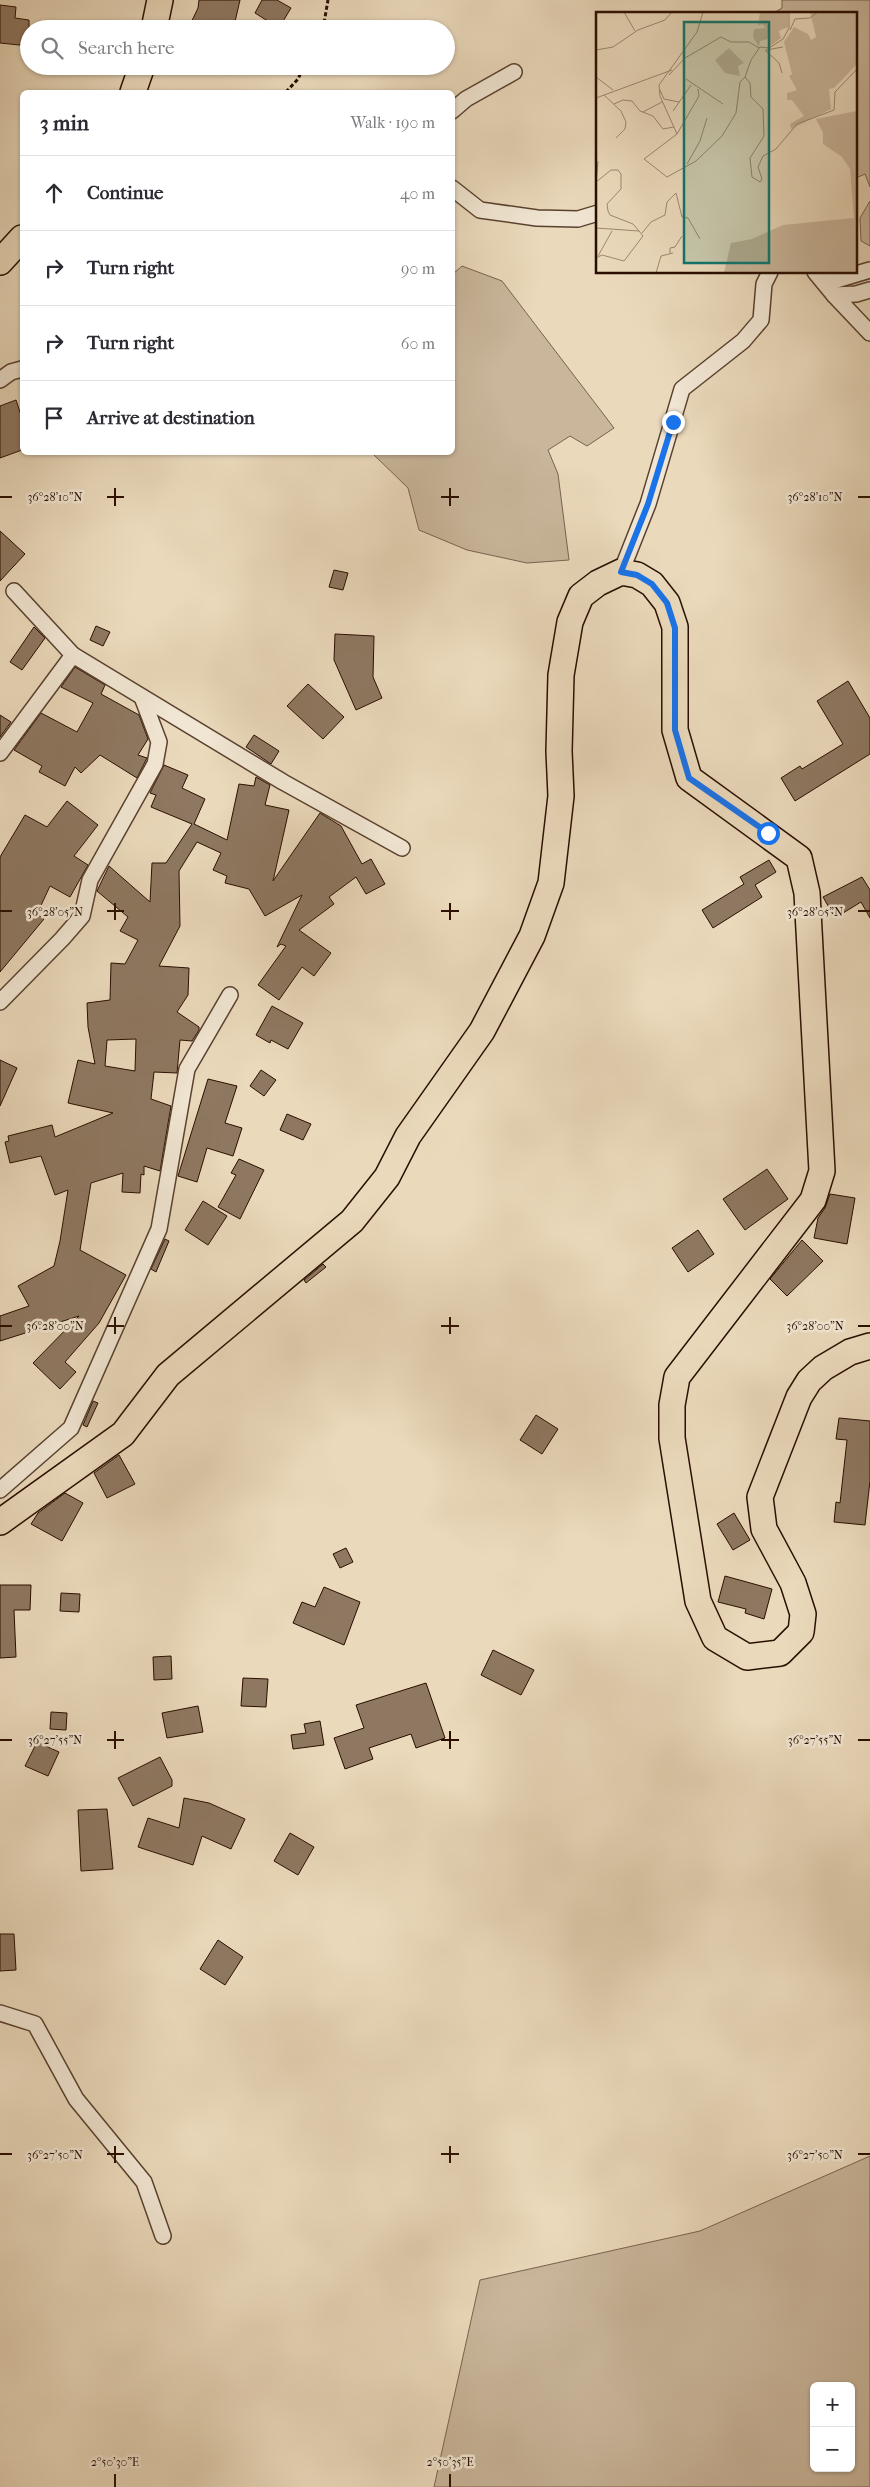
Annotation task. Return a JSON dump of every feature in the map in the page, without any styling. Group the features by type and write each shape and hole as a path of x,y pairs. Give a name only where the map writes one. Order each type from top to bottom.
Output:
{"main road":[{"path":"156,20 160,0"},
{"path":"134,90 139,75"},
{"path":"0,262 20,240"},
{"path":"0,1522 122,1434 168,1375 352,1221 387,1177 408,1136 482,1031 532,936 551,883 561,796 559,751 561,675 570,622 581,596 598,583 621,572 637,575 652,584 667,603 675,628 675,730 689,778 799,858 807,893 822,1171 813,1200 677,1377 672,1405 672,1438 698,1601 715,1638 747,1657 780,1653 801,1632 803,1614 793,1583 764,1529 760,1496 763,1488 799,1398 809,1381 823,1368 850,1352 870,1346"}],"street":[{"path":"455,108 466,99 514,72"},
{"path":"455,190 480,210 536,218 578,219 596,214"},
{"path":"858,274 870,270"},
{"path":"621,572 648,504 682,389 743,341 761,320 764,284 769,274"},
{"path":"817,274 870,334"},
{"path":"819,274 833,281 857,274"},
{"path":"834,295 856,294 870,290"},
{"path":"0,380 11,372 20,370"},
{"path":"14,591 73,655 283,782 402,848"},
{"path":"0,753 73,655"},
{"path":"0,1002 82,916 90,880 155,764 159,742 142,697"},
{"path":"0,1490 71,1428 159,1229 187,1069 230,995"},
{"path":"0,2013 35,2024 76,2099 144,2182 163,2236"}],"path":[{"path":"325,20 328,0"},
{"path":"288,90 300,75"}],"shaded area":[{"path":"782,0 870,0 870,187 865,174 858,177 858,12 775,12 782,8"},
{"path":"870,201 870,246 861,241 860,218"},
{"path":"462,266 502,281 614,428 587,446 570,436 548,450 558,474 569,560 527,563 467,550 419,530 408,488 374,455 455,455 455,272"},
{"path":"870,2156 870,2487 434,2487 480,2280 700,2231"}],"building":[{"path":"199,0 240,0 235,20 192,20 198,8"},
{"path":"262,0 277,0 291,8 284,20 266,20 255,13"},
{"path":"0,5 16,7 15,18 29,20 20,20 20,45 0,43"},
{"path":"16,400 20,412 20,451 0,458 0,406"},
{"path":"0,531 25,554 0,581"},
{"path":"334,570 348,573 343,590 329,587"},
{"path":"96,626 110,632 103,646 90,640"},
{"path":"34,627 45,638 22,670 10,662"},
{"path":"335,634 374,636 373,677 382,698 356,710 334,660"},
{"path":"75,667 105,685 101,694 139,715 148,739 138,755 147,758 137,778 100,755 81,773 75,767 65,786 39,772 42,766 14,750 41,713 77,732 93,703 61,687"},
{"path":"848,681 870,718 870,754 795,801 781,778 800,766 802,769 843,744 817,701"},
{"path":"308,684 344,717 323,739 287,706"},
{"path":"0,715 11,722 0,737"},
{"path":"254,735 279,751 271,764 246,747"},
{"path":"164,765 188,775 182,788 205,799 194,824 227,840 239,784 254,786 256,777 270,785 265,805 289,810 273,881 320,813 341,826 362,864 371,859 385,884 366,894 356,877 329,897 334,904 299,930 331,953 314,976 302,967 279,1000 258,985 286,946 281,944 277,947 302,895 265,916 249,889 225,883 227,876 213,870 221,853 197,842 179,871 180,926 159,966 189,968 188,995 177,1012 199,1027 199,1030 192,1041 180,1040 177,1073 154,1072 151,1099 171,1106 160,1171 144,1166 144,1175 141,1174 140,1193 122,1192 123,1173 91,1183 80,1250 126,1275 99,1323 65,1362 76,1372 60,1389 33,1363 79,1316 0,1341 0,1316 29,1306 18,1286 54,1266 68,1190 55,1195 41,1156 10,1163 5,1142 9,1141 8,1136 52,1125 55,1137 113,1113 68,1103 78,1060 95,1064 88,1027 87,1003 110,1000 111,963 125,964 138,940 120,931 128,917 97,891 109,866 150,902 152,863 166,863 192,824 151,807 156,795 150,793","holes":["136,1039 135,1071 105,1066 107,1040"]},
{"path":"67,801 98,825 74,856 88,865 70,897 50,886 37,914 44,919 0,972 0,857 25,815 47,827"},
{"path":"769,860 776,872 755,885 762,897 713,928 702,910 744,884 740,877"},
{"path":"862,877 870,890 870,918 861,902 835,918 823,897"},
{"path":"272,1006 303,1023 288,1049 271,1040 270,1043 256,1035"},
{"path":"0,1060 17,1068 0,1106"},
{"path":"261,1070 276,1080 264,1096 250,1086"},
{"path":"208,1079 237,1086 225,1123 242,1128 233,1156 207,1148 197,1182 178,1176"},
{"path":"287,1114 311,1124 303,1140 280,1130"},
{"path":"239,1159 264,1170 240,1219 218,1207 236,1175 231,1173"},
{"path":"767,1169 788,1199 745,1230 723,1199"},
{"path":"830,1194 855,1198 847,1244 814,1238 818,1218 825,1208"},
{"path":"203,1201 227,1216 208,1245 185,1230"},
{"path":"698,1230 714,1254 688,1272 672,1248"},
{"path":"165,1239 169,1241 156,1272 151,1269"},
{"path":"802,1240 823,1261 787,1296 770,1279"},
{"path":"323,1264 326,1267 306,1283 304,1280"},
{"path":"93,1401 98,1403 87,1427 83,1425"},
{"path":"536,1415 558,1429 542,1454 520,1440"},
{"path":"839,1418 870,1421 870,1481 865,1525 834,1522 836,1502 840,1503 847,1440 836,1439"},
{"path":"119,1455 135,1484 107,1498 94,1473"},
{"path":"65,1493 83,1503 62,1541 31,1524 38,1513"},
{"path":"734,1513 750,1540 733,1550 717,1524"},
{"path":"346,1548 353,1562 340,1568 333,1554"},
{"path":"725,1576 772,1589 764,1619 745,1613 746,1609 718,1602"},
{"path":"0,1585 31,1585 30,1610 14,1610 16,1657 0,1658"},
{"path":"324,1587 360,1602 344,1645 293,1623 302,1602 315,1607"},
{"path":"61,1593 80,1594 79,1612 60,1611"},
{"path":"493,1650 534,1670 521,1695 481,1675"},
{"path":"171,1656 172,1679 154,1680 153,1657"},
{"path":"243,1678 268,1679 266,1707 241,1706"},
{"path":"426,1683 445,1738 416,1748 411,1734 369,1748 373,1759 345,1769 334,1738 364,1728 356,1705"},
{"path":"198,1706 203,1732 167,1738 162,1713"},
{"path":"51,1712 67,1713 66,1730 50,1729"},
{"path":"320,1721 324,1745 293,1749 291,1735 306,1733 304,1724"},
{"path":"37,1742 59,1752 48,1776 25,1766"},
{"path":"160,1757 172,1780 172,1786 133,1806 118,1778"},
{"path":"184,1798 209,1803 245,1819 231,1849 202,1836 193,1865 138,1847 148,1818 179,1828"},
{"path":"107,1809 113,1869 81,1871 78,1810"},
{"path":"290,1833 314,1847 298,1875 274,1861"},
{"path":"0,1934 14,1934 16,1970 0,1971"},
{"path":"218,1940 243,1957 225,1985 200,1969"}],"route":[{"path":"673,422 648,504 621,572 637,575 652,584 667,603 675,628 675,730 689,778 768,833"}]}
